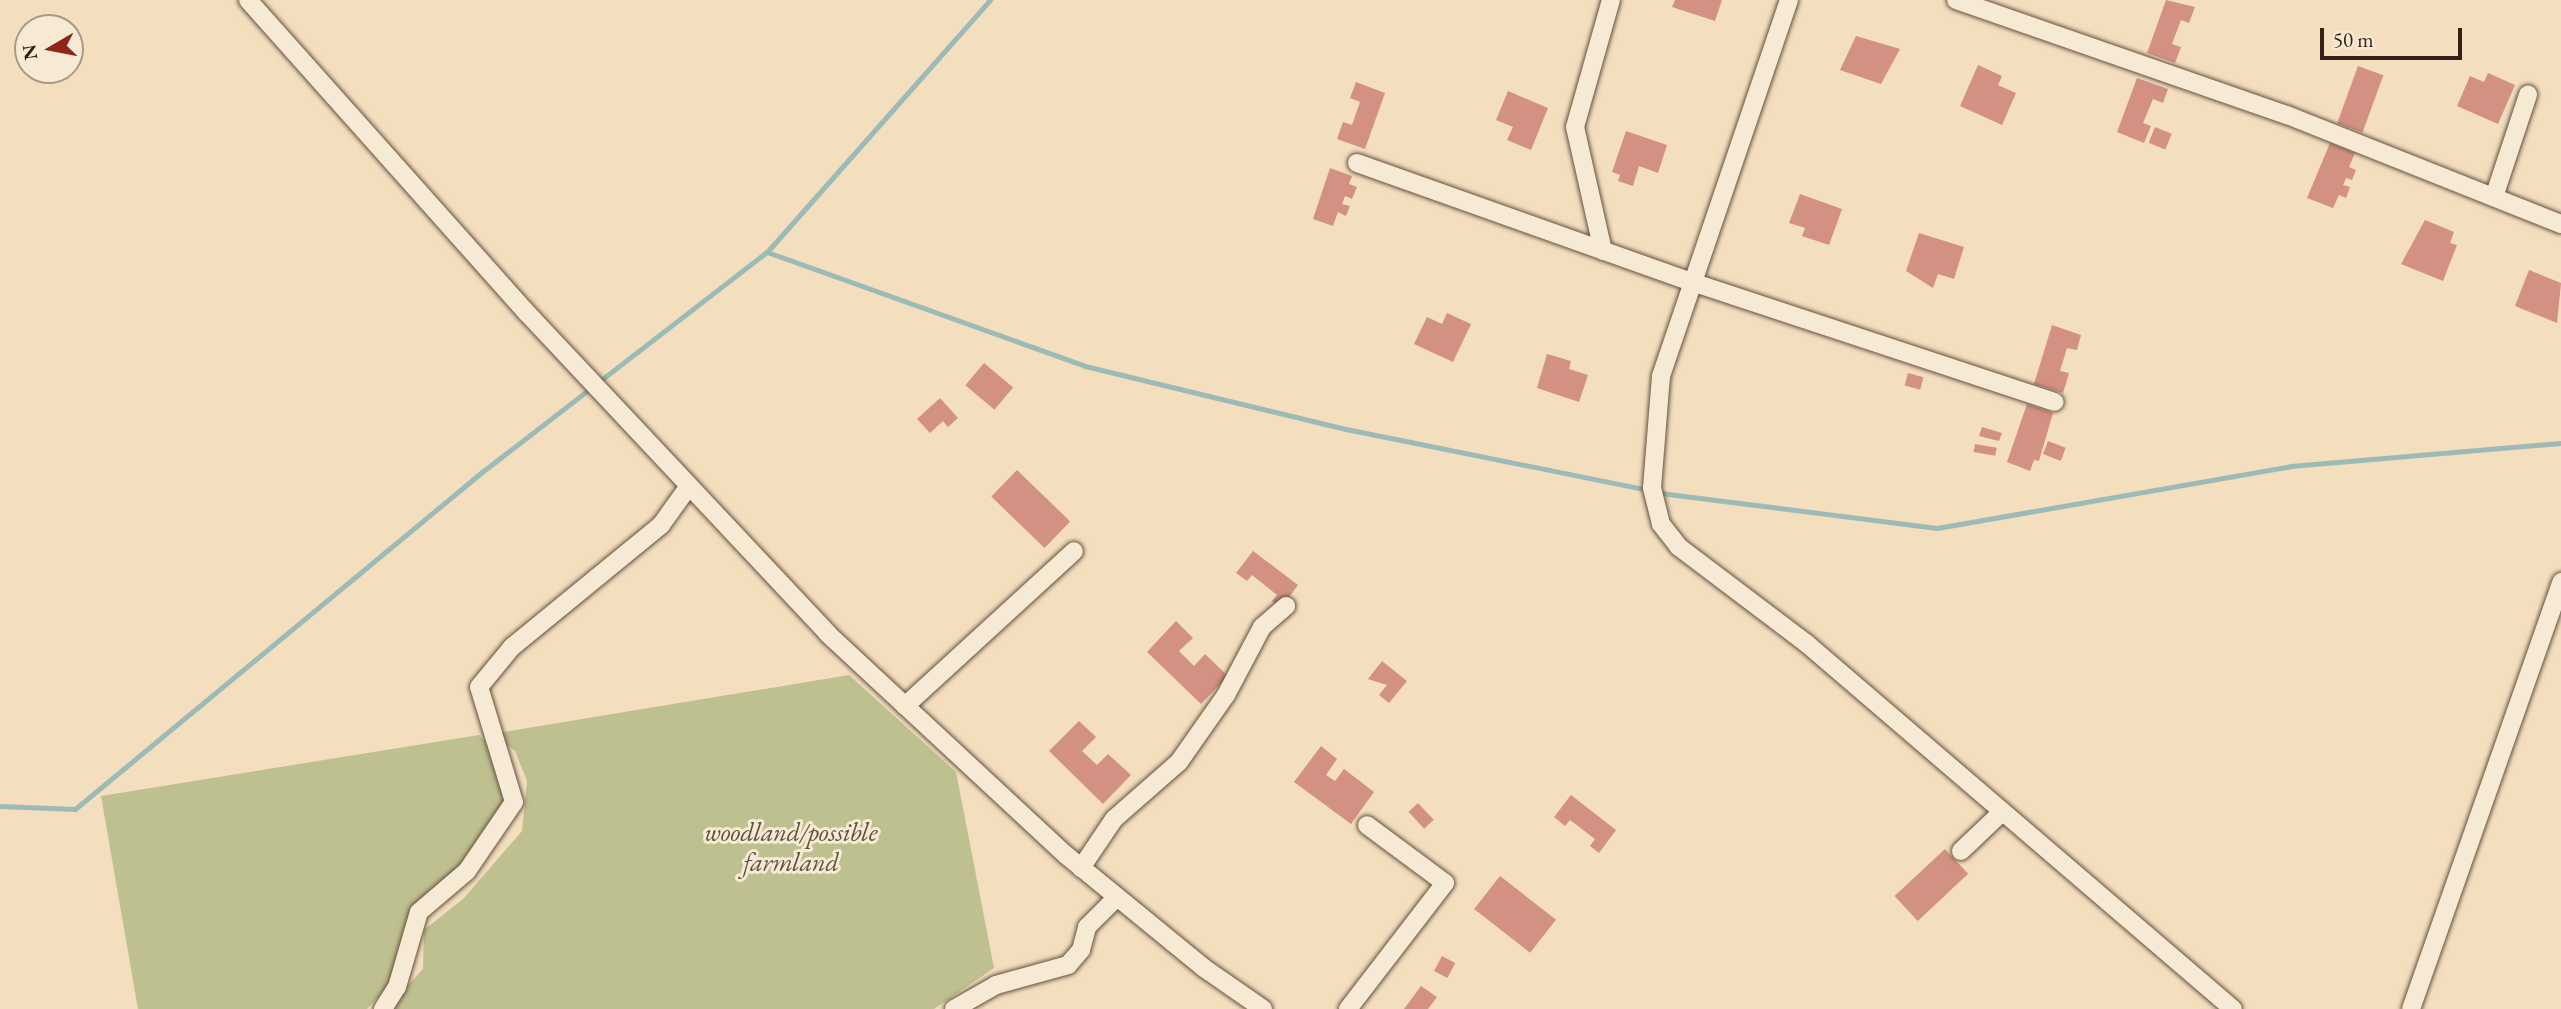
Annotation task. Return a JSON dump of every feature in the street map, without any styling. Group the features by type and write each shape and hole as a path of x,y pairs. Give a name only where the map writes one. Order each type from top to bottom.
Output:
{"street":[{"path":"248,0 527,313 828,634 1082,868 1263,1009"},
{"path":"1603,251 1575,127 1611,0"},
{"path":"1789,0 1689,281 1661,376 1652,488 1668,536 1806,643 2233,1009"},
{"path":"1955,0 2287,115 2561,224"},
{"path":"2494,197 2528,94"},
{"path":"1357,163 1689,281 2055,402"},
{"path":"383,1009 397,987 419,912 467,871 514,802 479,687 512,647 661,524 689,486"},
{"path":"905,706 1074,551"},
{"path":"2411,1009 2561,582"},
{"path":"1082,868 1114,818 1179,762 1226,695 1262,627 1286,606"},
{"path":"1961,851 2002,813"},
{"path":"1348,1009 1444,883 1367,825"},
{"path":"954,1009 996,985 1068,965 1081,950 1087,927 1117,897"}],"green space":[{"name":"woodland/possible farmland","path":"849,675 956,772 994,968 934,1009 386,1009 423,969 424,930 464,898 522,831 527,781 515,751 492,734"},
{"path":"479,735 505,760 513,812 407,933 397,976 367,1009 138,1009 101,796"}],"building":[{"path":"1675,0 1722,0 1715,21 1672,7"},
{"path":"2166,0 2195,7 2189,23 2181,20 2172,44 2181,47 2175,63 2147,53"},
{"path":"1856,36 1900,49 1881,84 1840,70"},
{"path":"1978,65 2002,76 1998,85 2016,93 2002,125 1960,106"},
{"path":"2358,66 2383,75 2363,133 2337,123"},
{"path":"2488,73 2515,85 2498,124 2457,106 2470,76 2484,82"},
{"path":"2137,78 2168,89 2163,103 2153,99 2143,123 2151,126 2144,143 2117,132"},
{"path":"1356,82 1385,93 1365,149 1337,139 1343,122 1352,125 1360,102 1350,98"},
{"path":"1508,91 1548,108 1531,150 1507,140 1513,127 1496,120"},
{"path":"2155,127 2172,134 2165,150 2149,143"},
{"path":"1626,131 1667,145 1658,173 1639,166 1633,186 1618,181 1620,175 1612,172"},
{"path":"2330,143 2355,153 2349,167 2356,170 2352,180 2346,178 2343,185 2350,187 2346,198 2339,195 2333,208 2307,198"},
{"path":"1330,168 1352,176 1349,184 1357,187 1352,199 1345,196 1342,204 1350,206 1346,216 1338,212 1333,226 1313,219"},
{"path":"1800,194 1842,209 1829,245 1802,236 1805,228 1789,223"},
{"path":"2425,220 2454,232 2450,243 2457,245 2443,281 2401,264"},
{"path":"1919,233 1964,247 1954,279 1938,274 1933,288 1906,271"},
{"path":"2529,270 2561,283 2557,323 2515,306"},
{"path":"1447,313 1471,324 1453,362 1414,344 1427,317 1442,324"},
{"path":"2052,325 2081,335 2077,350 2067,348 2060,371 2069,373 2063,393 2034,384"},
{"path":"1547,354 1571,361 1569,369 1588,375 1579,402 1537,388"},
{"path":"984,363 1013,387 994,410 965,385"},
{"path":"1908,373 1923,377 1920,390 1905,386"},
{"path":"940,398 958,418 948,427 943,421 930,433 917,419"},
{"path":"2027,404 2053,413 2039,461 2034,460 2030,471 2007,462"},
{"path":"1982,427 2002,433 1999,441 1979,436"},
{"path":"2048,441 2066,448 2061,461 2043,454"},
{"path":"1975,444 1997,448 1995,456 1974,452"},
{"path":"1017,470 1070,521 1045,548 991,497"},
{"path":"1253,551 1298,585 1281,608 1272,601 1277,595 1252,575 1247,581 1236,573"},
{"path":"1176,621 1193,638 1179,651 1194,666 1205,654 1228,676 1201,704 1147,652"},
{"path":"1382,661 1407,681 1389,703 1379,695 1387,685 1368,679"},
{"path":"1079,721 1096,737 1082,751 1097,765 1108,754 1131,775 1103,804 1049,751"},
{"path":"1321,746 1337,759 1326,775 1335,781 1344,769 1374,792 1351,824 1294,782"},
{"path":"1571,795 1616,830 1599,853 1590,846 1595,839 1570,820 1565,826 1554,817"},
{"path":"1418,803 1434,820 1424,829 1408,812"},
{"path":"1945,849 1968,874 1918,921 1895,896"},
{"path":"1500,876 1556,920 1530,953 1474,909"},
{"path":"1442,956 1455,963 1447,978 1434,971"},
{"path":"1421,986 1437,997 1428,1009 1404,1009"}],"waterway":[{"path":"0,806 75,809 482,472 767,252 990,0"},
{"path":"767,252 1085,366 1346,429 1668,494 1937,528 2291,466 2561,443"}]}
